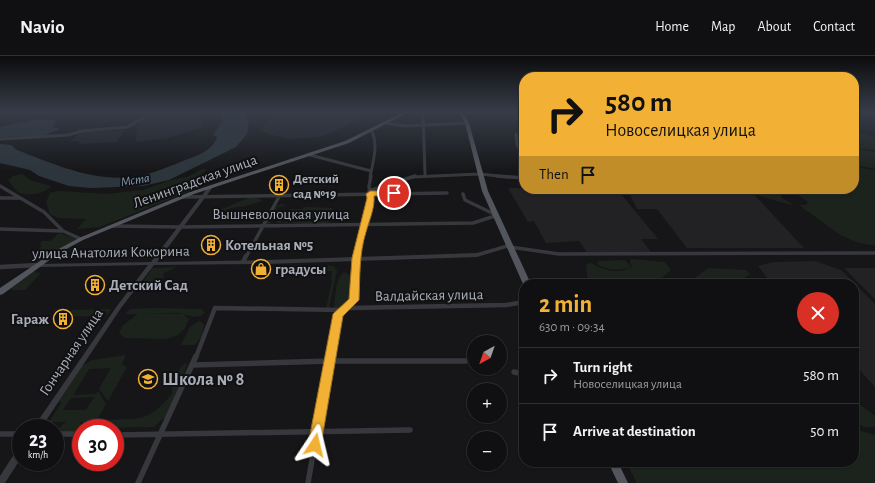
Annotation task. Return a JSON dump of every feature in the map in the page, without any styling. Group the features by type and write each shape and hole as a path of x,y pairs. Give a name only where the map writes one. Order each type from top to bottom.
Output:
{"main road":[{"name":"Ленинградская улица","path":"0,292 38,265 81,239 183,197 310,155 366,132"},
{"path":"469,132 480,174 495,215 525,279"},
{"path":"615,467 623,483"}],"street":[{"path":"0,139 68,135 77,132"},
{"path":"308,483 338,314 354,300 356,258 371,198 371,171 375,145 372,132"},
{"path":"424,132 425,174"},
{"path":"516,134 519,148"},
{"path":"310,155 371,171"},
{"path":"183,197 203,198 363,194 411,176 425,174 480,174 519,178"},
{"path":"0,186 44,212 63,231 81,239"},
{"name":"Гончарная улица","path":"43,419 90,348 152,263 211,187"},
{"path":"202,190 203,198"},
{"path":"370,192 447,193"},
{"path":"463,194 465,200 495,215"},
{"path":"243,262 280,196"},
{"path":"0,198 18,198"},
{"name":"Вышневолоцкая улица","path":"113,226 365,226 473,223 495,215"},
{"path":"0,229 63,231"},
{"path":"509,247 571,254 875,253"},
{"name":"улица Анатолия Кокорина","path":"0,267 477,255 509,247"},
{"name":"Валдайская улица","path":"193,365 215,308 342,310 349,308 506,305 519,303"},
{"path":"138,483 193,365 330,361 466,361"},
{"path":"514,372 519,373"},
{"path":"124,435 410,430"},
{"path":"0,434 12,434"},
{"path":"0,483 12,465"}],"shaded area":[{"path":"81,132 123,132 117,142 79,144 80,141 70,142"},
{"path":"137,132 187,132 167,138 136,142"},
{"path":"265,132 332,132 321,137 288,139"},
{"path":"859,133 875,137 875,150 859,148"},
{"path":"859,150 875,152 875,169 859,166"},
{"path":"859,168 875,170 875,180 873,180 875,181 875,245 855,241 837,232 800,205 806,205 808,202 797,194 859,194"},
{"path":"202,169 207,169 198,178 195,185 197,188 100,227 77,229 86,219 58,218 50,214 46,202 50,193 58,191 106,194 143,190 174,179 187,177"},
{"path":"23,174 30,180 51,186 40,193 21,194 8,180 13,176"},
{"path":"508,188 519,188 519,194 621,194 658,239 641,239 651,252 588,254 579,241 546,243 534,221 528,222"},
{"path":"630,194 754,194 804,248 687,248 657,209 637,209"},
{"path":"757,194 781,194 781,197 795,206 759,196"},
{"path":"248,198 258,198 263,201 243,207 228,209 221,216 214,215 213,213"},
{"path":"280,204 286,206 278,207 274,214 280,214 285,210 288,212 290,210 289,209 302,209 305,207 332,208 332,214 320,215 332,216 332,218 283,218 281,222 330,221 326,224 277,223 278,218 271,218 269,222 272,224 266,224 274,209"},
{"path":"59,233 77,239 39,262 34,259 34,254 42,246 40,244 42,241 50,241"},
{"path":"631,259 665,262 671,270 661,279 588,279 586,264 591,263 606,270 616,271 632,267 630,262"},
{"path":"625,260 631,267 614,270 597,264 599,261"},
{"path":"815,261 841,270 850,279 768,279 758,266 773,262"},
{"path":"333,266 337,270 329,308 326,309 332,280 332,271 321,271 322,268 288,267"},
{"path":"177,267 162,274 165,277 140,287 152,268"},
{"path":"708,268 746,270 750,274 743,279 694,279"},
{"path":"844,268 875,268 875,299 859,283 859,279 855,279"},
{"path":"34,272 41,273 25,290 12,290 11,288"},
{"path":"344,272 351,276 353,282 351,300 341,309 334,308 338,279"},
{"path":"859,288 875,304 875,387 859,369"},
{"path":"111,309 107,316 106,311 95,313 93,316 62,317 72,310"},
{"path":"130,309 202,309 205,313 194,317 183,314 189,319 185,328 178,335 166,339 125,338 119,333 123,325 138,314 125,314","holes":["141,313 179,313 183,314"]},
{"path":"199,321 204,324 202,336 195,345 181,345 190,327"},
{"path":"126,355 122,364 127,367 108,401 99,389 111,368 89,369 73,395 96,394 98,391 106,404 98,419 72,419 72,432 64,432 64,424 67,422 64,422 64,419 51,419 62,402 59,402 82,366 92,360","holes":["94,397 86,410 63,410 71,398"]},
{"path":"187,362 182,381 166,416 154,427 124,428 124,419 135,419 149,414 156,410 172,394 173,380 180,369"},
{"path":"859,404 875,416 875,427 865,427 859,425"},
{"path":"859,430 875,435 875,483 637,483 629,467 859,467"}],"water":[{"path":"0,132 52,132 42,136 0,137"},
{"name":"Мста","path":"215,132 247,132 236,147 169,180 143,186 91,188 69,186 39,176 30,170 0,163 0,144 11,145 17,150 78,172 111,177 143,175 158,171 203,152 215,142 217,137 213,135"}],"place":[{"name":"Детский сад №19","path":"279,185"},
{"name":"Котельная №5","path":"211,245"},
{"name":"градусы","path":"261,269"},
{"name":"Детский Сад","path":"95,285"},
{"name":"Гараж","path":"63,319"},
{"name":"Школа № 8","path":"148,379"}],"route":[{"path":"315,445 338,314 354,300 356,289 354,276 356,258 362,230 365,226 371,198 370,194 394,193"}]}
